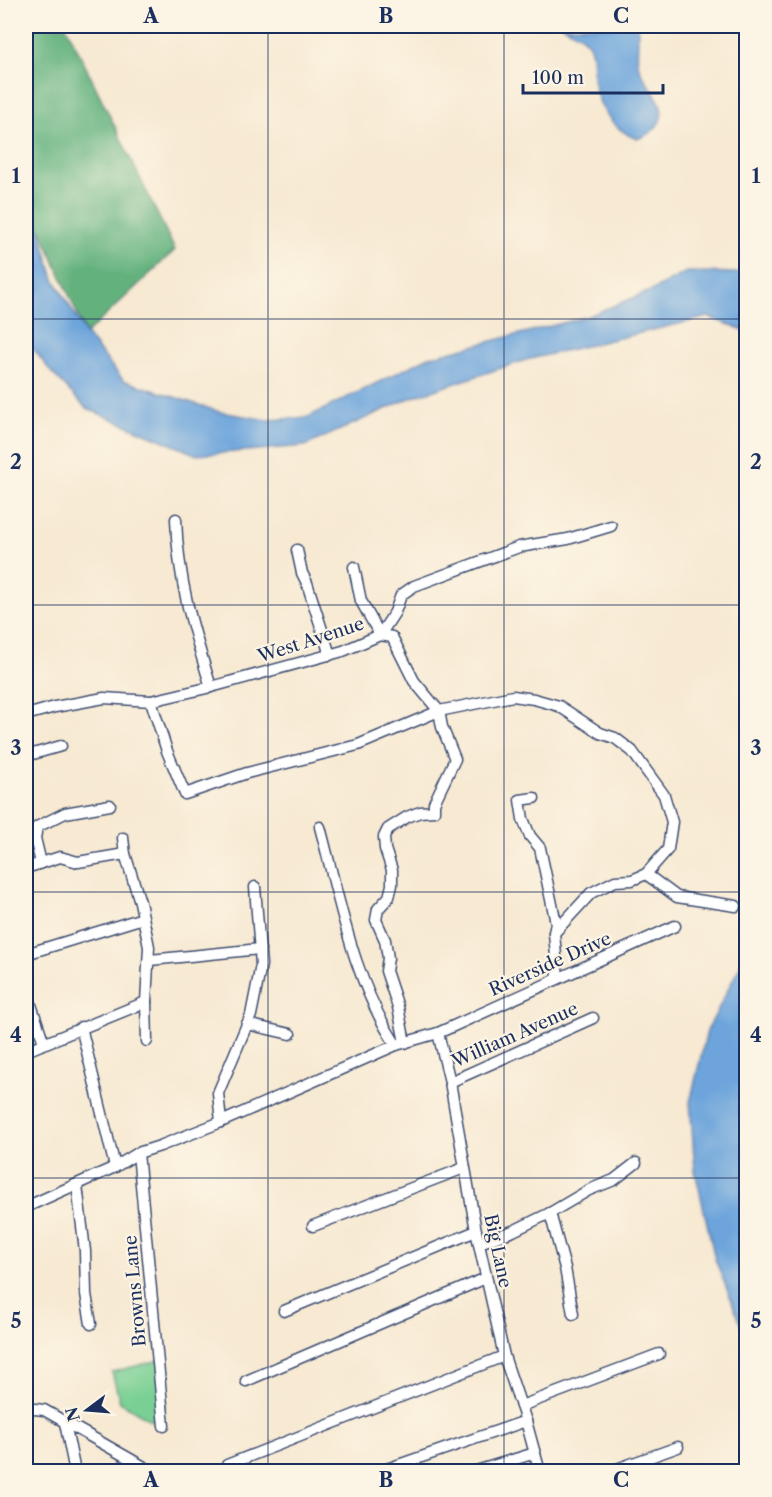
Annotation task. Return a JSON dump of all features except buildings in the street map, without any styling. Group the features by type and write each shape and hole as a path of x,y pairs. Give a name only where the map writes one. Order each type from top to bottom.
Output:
{"street":[{"path":"176,519 177,551 187,608 211,687"},
{"name":"West Avenue","path":"26,715 104,698 151,701 330,655 380,635 401,596 414,586 519,547 568,539 611,526"},
{"path":"297,550 302,573 330,655"},
{"path":"354,567 361,601 380,635 392,637 414,681 439,711 442,727 455,759 434,803 434,812 420,812 407,818 388,829 384,837 392,870 392,885 389,897 378,909 376,920 385,940 388,957 387,971 398,1007 400,1044"},
{"path":"151,701 184,794 247,773 358,745 439,711 513,696 559,706 600,733 615,738 632,751 664,795 672,822 668,849 645,874 632,880 615,881 591,893 554,933"},
{"path":"26,756 61,746"},
{"path":"534,798 520,800 523,819 530,836 540,848 556,923 554,933 558,978"},
{"path":"41,863 35,837 37,827 65,813 110,805"},
{"path":"320,827 359,971 381,1022 400,1044"},
{"path":"123,838 150,960 146,1002 147,1041"},
{"path":"26,868 60,857 78,862 125,854"},
{"path":"645,874 677,897 736,906"},
{"path":"221,1122 218,1093 247,1024 254,1003 261,965 255,887"},
{"path":"26,954 142,918"},
{"name":"Riverside Drive","path":"26,1207 115,1167 138,1153 221,1122 400,1044 438,1033 675,926"},
{"path":"150,960 260,949"},
{"path":"26,990 44,1043"},
{"path":"26,1051 146,1002"},
{"name":"William Avenue","path":"450,1082 593,1018"},
{"path":"247,1024 290,1034"},
{"path":"81,1027 115,1167"},
{"name":"Big Lane","path":"438,1033 450,1082 476,1231 504,1356 540,1472"},
{"name":"Browns Lane","path":"138,1153 164,1426"},
{"path":"479,1244 513,1231 589,1190 614,1180 636,1163"},
{"path":"314,1226 464,1168"},
{"path":"76,1185 85,1251 86,1294 91,1324"},
{"path":"550,1213 566,1268 573,1314"},
{"path":"284,1311 476,1231"},
{"path":"246,1382 486,1278"},
{"path":"521,1406 659,1354"},
{"path":"227,1466 504,1356"},
{"path":"26,1408 44,1410 153,1472"},
{"path":"378,1472 526,1421"},
{"path":"65,1423 75,1472"},
{"path":"608,1472 678,1447"},
{"path":"473,1472 535,1453"}],"green space":[{"path":"26,26 66,26 175,250 86,334 26,190"},
{"path":"160,1360 165,1406 152,1421 120,1402 112,1372"}],"water":[{"path":"563,26 637,26 640,71 661,107 662,115 659,123 652,131 637,139 613,123 602,106 595,88 589,45 581,36"},
{"path":"26,183 54,279 86,334 123,380 220,412 269,420 308,417 429,357 586,317 655,289 686,272 746,273 746,331 708,317 526,360 410,398 305,446 197,455 86,408 51,372 26,339"},
{"path":"746,954 746,1338 715,1259 695,1171 690,1102 707,1031"}]}
